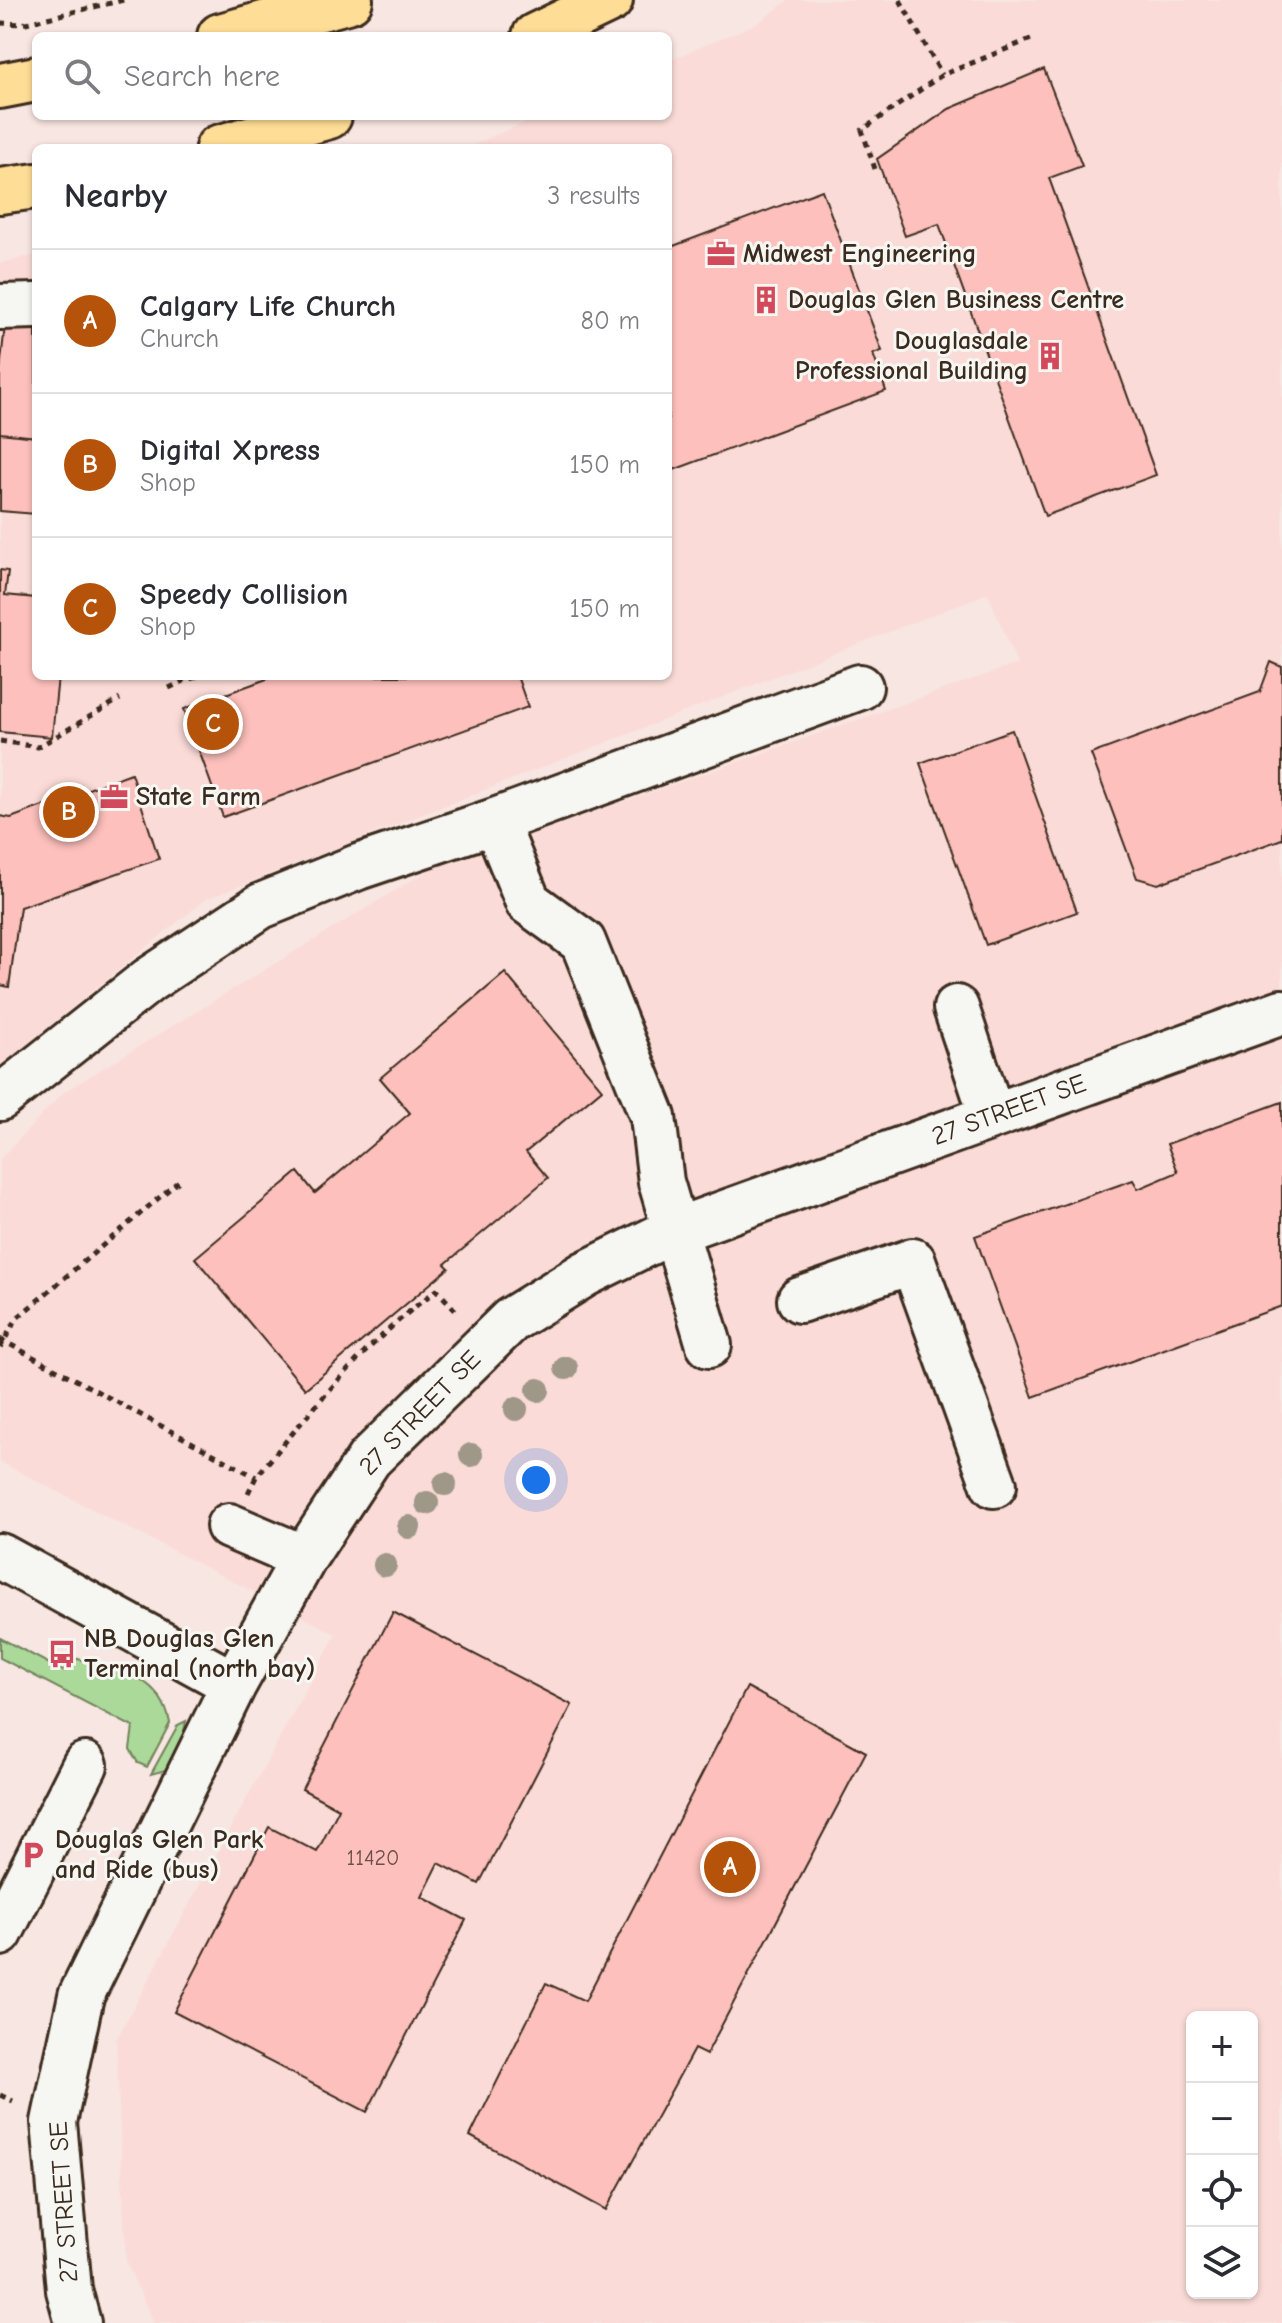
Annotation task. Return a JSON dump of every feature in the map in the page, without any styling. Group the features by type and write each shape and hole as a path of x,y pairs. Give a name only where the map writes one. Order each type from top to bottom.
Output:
{"main road":[{"path":"234,32 350,0"},
{"path":"543,32 610,0"},
{"path":"0,86 32,80"},
{"path":"232,144 315,120"},
{"path":"0,191 32,187"}],"street":[{"path":"0,307 32,306"},
{"path":"0,1098 149,980 261,906 358,867 495,821 860,687"},
{"path":"495,821 528,902 583,942 653,1117 661,1182 709,1345"},
{"path":"956,1008 992,1116"},
{"name":"27 STREET SE","path":"78,2323 69,2290 54,2122 81,1996 234,1684 304,1558 369,1459 511,1320 585,1274 677,1230 1282,1012"},
{"path":"800,1300 913,1261 994,1485"},
{"path":"236,1514 304,1558"},
{"path":"0,1556 209,1667 234,1684"},
{"path":"0,1933 85,1765"}],"path":[{"path":"0,23 22,24 124,0"},
{"path":"900,0 942,75"},
{"path":"875,169 862,130 942,75 1036,37"},
{"path":"169,688 181,680"},
{"path":"0,741 38,747 120,699"},
{"path":"0,1348 1,1340 17,1318 180,1180"},
{"path":"236,1514 256,1477 326,1390 397,1319 437,1290 456,1311"},
{"path":"1,1340 256,1477"},
{"path":"0,2095 13,2101"}],"shaded area":[{"path":"789,0 1282,0 1282,2323 154,2323 126,2262 116,2040 336,1634 0,1462 0,1159 64,1092 429,870 1017,664 988,593 206,899 0,1066 0,263 32,256 32,680 672,680 672,144 475,144 531,120 672,120 672,59 758,23"}],"green space":[{"path":"0,1638 63,1671 70,1657 133,1675 146,1683 165,1706 170,1723 147,1767 138,1763 130,1749 133,1727 0,1658"},
{"path":"186,1721 177,1767 151,1774 178,1725"}],"building":[{"name":"Douglasdale Professional Building","path":"1044,69 1082,166 1049,178 1156,475 1045,516 939,224 905,236 877,159 949,109"},
{"name":"Douglas Glen Business Centre","path":"822,190 882,351 873,354 886,391 672,471 672,246"},
{"path":"6,317 32,320 32,437 0,433 0,370"},
{"path":"0,433 32,437 32,514 0,511"},
{"path":"0,570 8,571 5,595 32,598 32,680 58,680 52,737 0,732"},
{"path":"1271,662 1282,667 1282,839 1158,884 1137,878 1091,754 1260,692"},
{"path":"264,680 518,680 528,707 223,817 184,709"},
{"path":"1012,730 1077,912 986,945 920,763"},
{"path":"131,773 159,859 20,907 9,987 0,985 0,816 11,818"},
{"path":"505,973 602,1089 526,1152 548,1178 445,1264 449,1268 305,1389 195,1258 298,1172 315,1193 410,1113 380,1078"},
{"path":"1282,1102 1282,1306 1033,1397 975,1236 1133,1180 1138,1189 1178,1172 1167,1144"},
{"path":"393,1612 572,1705 479,1884 439,1863 422,1897 466,1920 367,2112 174,2012 269,1827 317,1852 339,1809 302,1789"},
{"path":"747,1687 866,1752 706,2055 694,2049 606,2210 470,2136 546,1983 585,2001"}],"place":[{"name":"Midwest Engineering","path":"721,254"},
{"name":"Douglas Glen Business Centre","path":"766,300"},
{"name":"Douglasdale Professional Building","path":"1050,356"},
{"name":"Speedy Collision","path":"213,724"},
{"name":"State Farm","path":"114,797"},
{"name":"Digital Xpress","path":"69,812"},
{"name":"NB Douglas Glen Terminal (north bay)","path":"62,1654"},
{"name":"Douglas Glen Park and Ride (bus)","path":"33,1855"},
{"name":"Calgary Life Church","path":"730,1867"}]}
